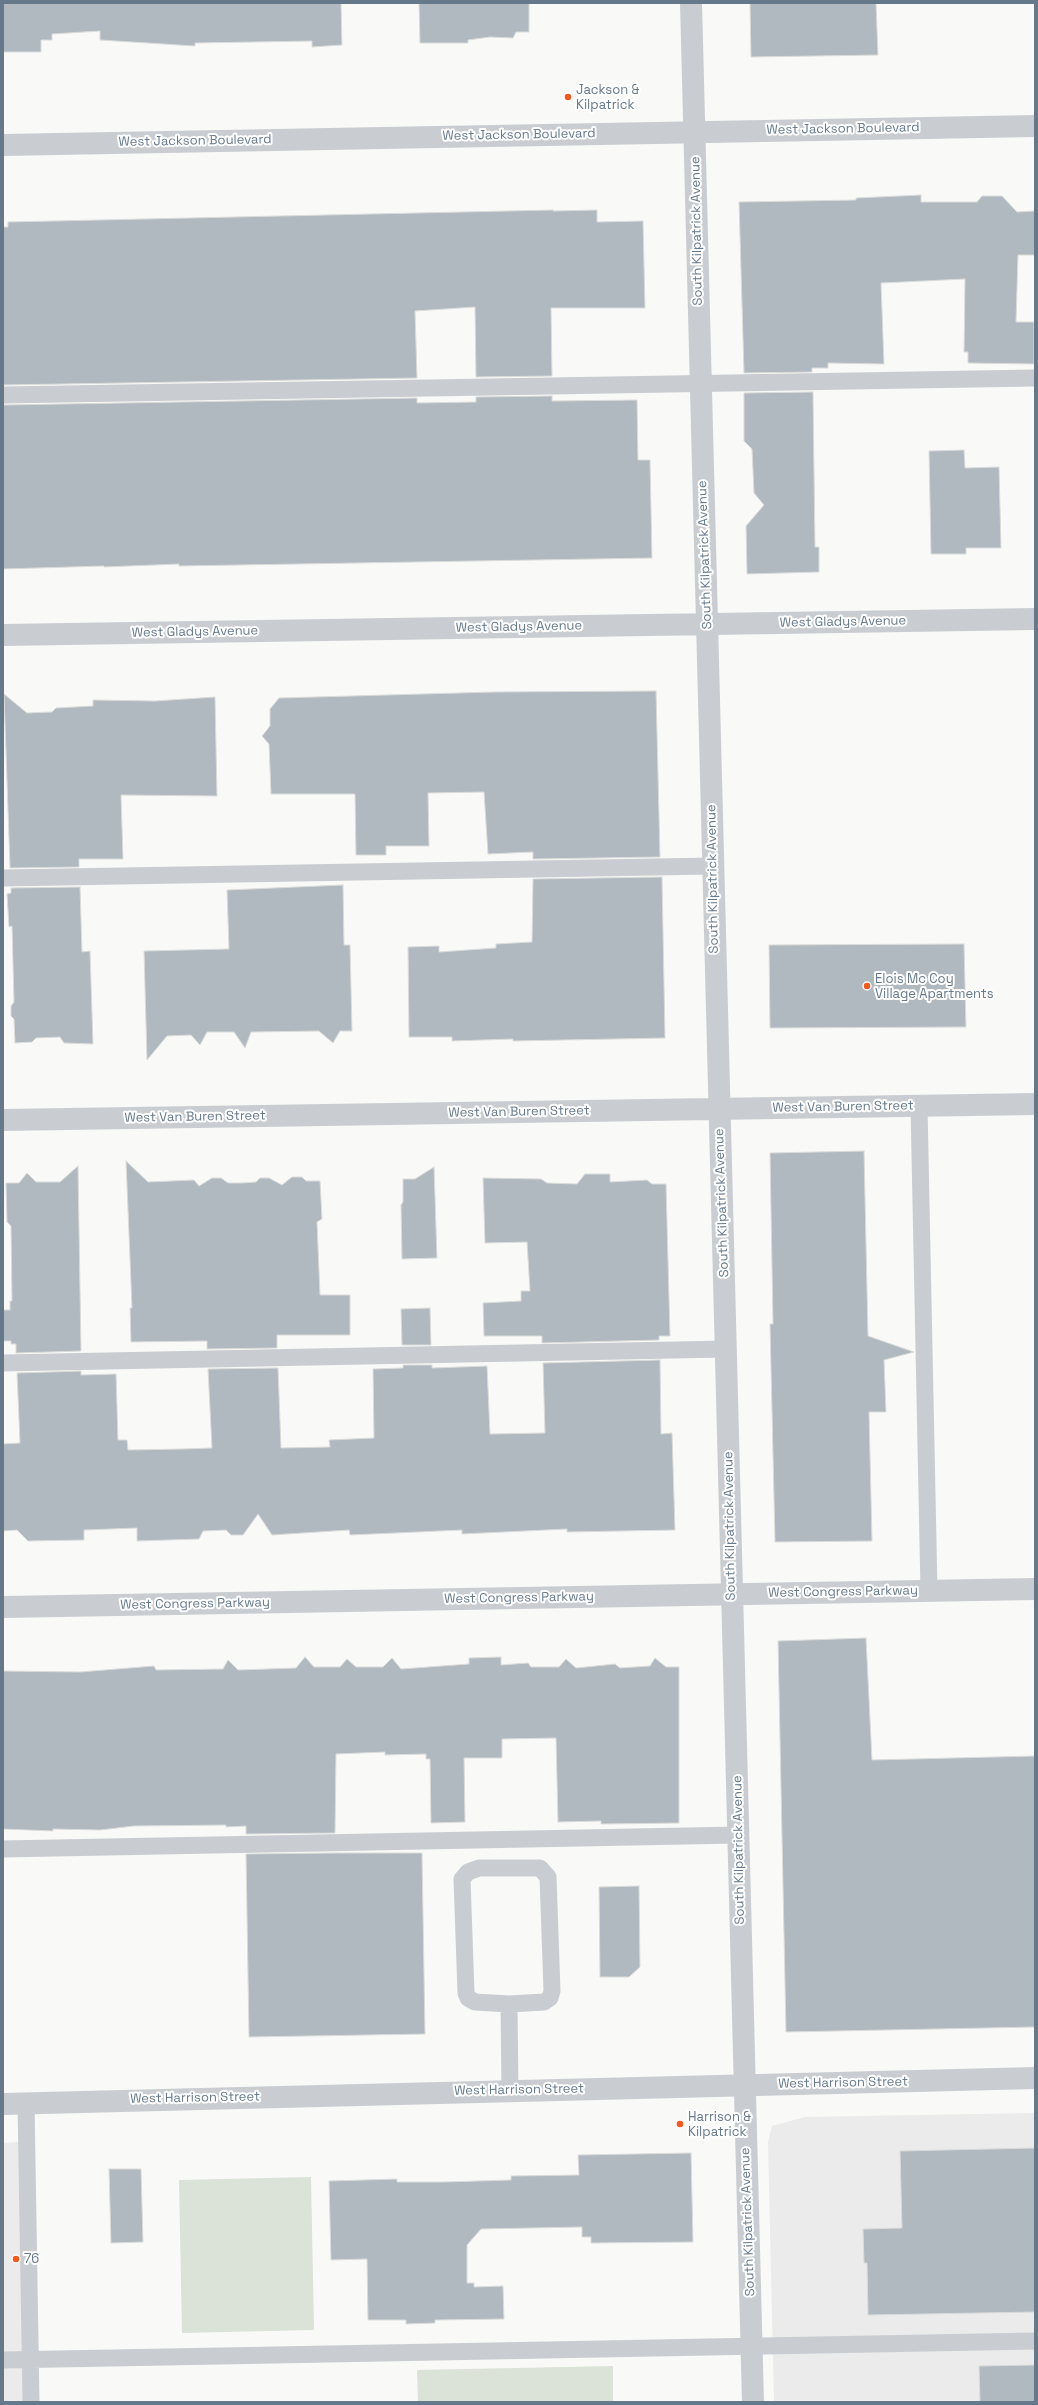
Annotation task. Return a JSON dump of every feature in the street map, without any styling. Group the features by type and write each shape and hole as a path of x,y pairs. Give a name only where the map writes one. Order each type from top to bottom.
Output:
{"street":[{"name":"South Kilpatrick Avenue","path":"691,3 753,2402"},
{"name":"West Jackson Boulevard","path":"3,146 1035,126"},
{"name":"West Gladys Avenue","path":"3,635 1035,619"},
{"name":"West Van Buren Street","path":"3,1120 1035,1104"},
{"name":"West Congress Parkway","path":"3,1607 732,1593 1035,1589"},
{"name":"West Harrison Street","path":"3,2104 26,2102 1035,2078"}],"lane":[{"path":"3,395 701,385 1035,378"},
{"path":"3,878 713,866"},
{"path":"919,1106 928,1591"},
{"path":"3,1363 726,1349"},
{"path":"3,1849 738,1835"},
{"path":"479,1868 540,1868 548,1878 552,1991 550,1998 544,2002 509,2004 475,2002 468,1998 466,1993 462,1879 468,1872 479,1868"},
{"path":"509,2004 510,2091"},
{"path":"26,2102 31,2402"},
{"path":"3,2360 1035,2341"}],"shaded area":[{"path":"1035,2113 1035,2402 774,2402 768,2142 772,2126 805,2117"},
{"name":"76","path":"27,2141 31,2402 3,2402 3,2143"},
{"path":"311,2177 314,2330 182,2333 179,2180"},
{"path":"613,2366 613,2402 418,2402 417,2370"}],"building":[{"path":"3,3 341,3 342,45 312,47 312,41 195,43 195,46 100,40 100,31 52,34 52,40 41,40 41,52 3,52"},
{"path":"419,3 529,3 529,32 516,32 513,38 490,37 468,40 468,43 420,43"},
{"path":"750,3 876,3 878,55 751,57"},
{"path":"921,195 921,202 977,202 982,196 1002,196 1017,212 1035,211 1035,255 1018,255 1016,322 1034,322 1034,364 968,363 968,352 964,352 965,279 881,283 884,364 828,363 828,368 812,368 812,372 744,373 739,202 856,200 856,198"},
{"path":"597,210 597,222 643,221 645,308 551,308 552,376 476,377 475,307 415,311 417,378 3,385 3,227 8,227 8,222"},
{"path":"813,392 815,547 819,547 819,572 747,574 746,526 764,505 754,493 752,449 744,441 744,393"},
{"path":"552,396 552,401 637,400 638,460 650,460 652,558 179,566 179,564 3,569 3,405 417,398 417,403 476,402 476,397"},
{"path":"964,450 965,468 999,467 1001,548 966,548 966,554 931,554 929,451"},
{"path":"656,691 660,857 533,859 533,852 488,854 484,792 428,793 429,846 386,846 386,855 356,855 355,794 271,794 269,744 262,736 270,726 270,709 279,698 494,692"},
{"path":"4,694 27,713 52,712 56,708 93,706 93,700 155,701 215,697 217,796 121,795 123,859 79,859 79,867 10,868"},
{"path":"662,877 665,1038 452,1041 452,1037 409,1037 408,947 439,946 439,952 496,948 496,944 532,942 533,879"},
{"path":"343,885 344,945 350,945 352,1031 340,1031 333,1043 319,1031 251,1032 245,1048 234,1032 207,1032 200,1045 191,1035 167,1036 147,1060 144,951 229,949 227,890"},
{"path":"80,887 82,952 90,951 93,1044 64,1043 60,1037 36,1038 32,1042 15,1043 14,1019 11,1016 11,1006 14,1002 12,926 9,927 7,894 11,893 11,888"},
{"name":"Elois Mc Coy Village Apartments","path":"964,944 966,1027 770,1028 769,945"},
{"path":"864,1151 868,1336 914,1352 884,1360 886,1412 869,1412 872,1541 775,1542 770,1324 773,1324 770,1153"},
{"path":"126,1161 148,1182 194,1180 199,1186 212,1178 221,1178 228,1183 242,1183 256,1182 260,1178 269,1178 282,1185 292,1177 302,1177 306,1181 320,1181 322,1219 317,1222 320,1295 350,1295 350,1335 277,1335 277,1348 207,1349 207,1341 131,1342 130,1308 132,1308"},
{"path":"78,1166 81,1351 16,1353 16,1344 11,1344 11,1341 3,1341 3,1310 10,1310 10,1301 12,1301 11,1226 7,1222 6,1183 19,1183 27,1173 36,1182 60,1182"},
{"path":"434,1167 437,1258 402,1259 401,1205 403,1202 403,1179 415,1179"},
{"path":"585,1174 610,1174 610,1182 647,1180 652,1184 666,1184 670,1336 659,1336 659,1340 542,1343 542,1336 484,1336 483,1303 521,1301 521,1291 530,1291 527,1242 485,1243 483,1178 541,1179 547,1183 577,1184"},
{"path":"430,1308 431,1345 402,1345 401,1309"},
{"path":"660,1360 661,1434 672,1433 675,1530 567,1532 567,1529 462,1534 462,1530 350,1535 349,1530 272,1535 258,1514 243,1535 231,1535 226,1530 203,1531 199,1539 137,1541 137,1528 84,1530 84,1540 28,1541 17,1530 3,1531 3,1444 20,1443 17,1373 81,1371 81,1375 116,1374 118,1440 127,1440 128,1450 182,1449 212,1448 208,1369 278,1368 281,1448 330,1447 329,1440 374,1438 373,1369 403,1368 403,1365 432,1365 432,1368 487,1366 490,1434 545,1433 543,1363"},
{"path":"866,1638 872,1760 1035,1756 1035,2027 786,2032 778,1641"},
{"path":"305,1657 314,1667 340,1667 347,1659 356,1667 383,1667 392,1658 401,1669 469,1664 469,1658 501,1657 501,1665 528,1663 531,1667 559,1667 566,1659 576,1668 615,1664 620,1668 650,1666 655,1658 666,1667 679,1667 679,1823 601,1824 601,1821 558,1822 556,1738 502,1739 502,1758 464,1758 465,1822 431,1823 430,1759 426,1759 426,1754 385,1755 385,1752 336,1754 335,1833 246,1834 246,1826 226,1827 226,1825 134,1826 100,1830 53,1829 53,1831 3,1829 3,1671 80,1672 154,1666 156,1670 223,1669 228,1660 238,1670 296,1668"},
{"path":"422,1853 425,2034 249,2037 246,1854"},
{"path":"639,1886 640,1967 629,1977 600,1977 599,1887"},
{"path":"1035,2148 1035,2312 868,2315 867,2263 864,2263 863,2229 902,2228 900,2151"},
{"path":"691,2153 693,2242 591,2243 591,2237 582,2237 582,2227 481,2229 467,2245 467,2283 474,2283 474,2287 503,2286 504,2319 435,2320 435,2323 406,2324 406,2320 368,2320 367,2259 331,2260 329,2181 397,2179 397,2182 444,2182 511,2180 511,2176 579,2175 578,2155"},
{"path":"109,2169 141,2169 143,2242 111,2243"},
{"path":"1035,2365 1035,2402 980,2402 979,2366"}],"place":[{"name":"Jackson & Kilpatrick","path":"568,97"},
{"name":"Elois Mc Coy Village Apartments","path":"867,986"},
{"name":"Harrison & Kilpatrick","path":"680,2124"},
{"name":"76","path":"16,2259"}]}
